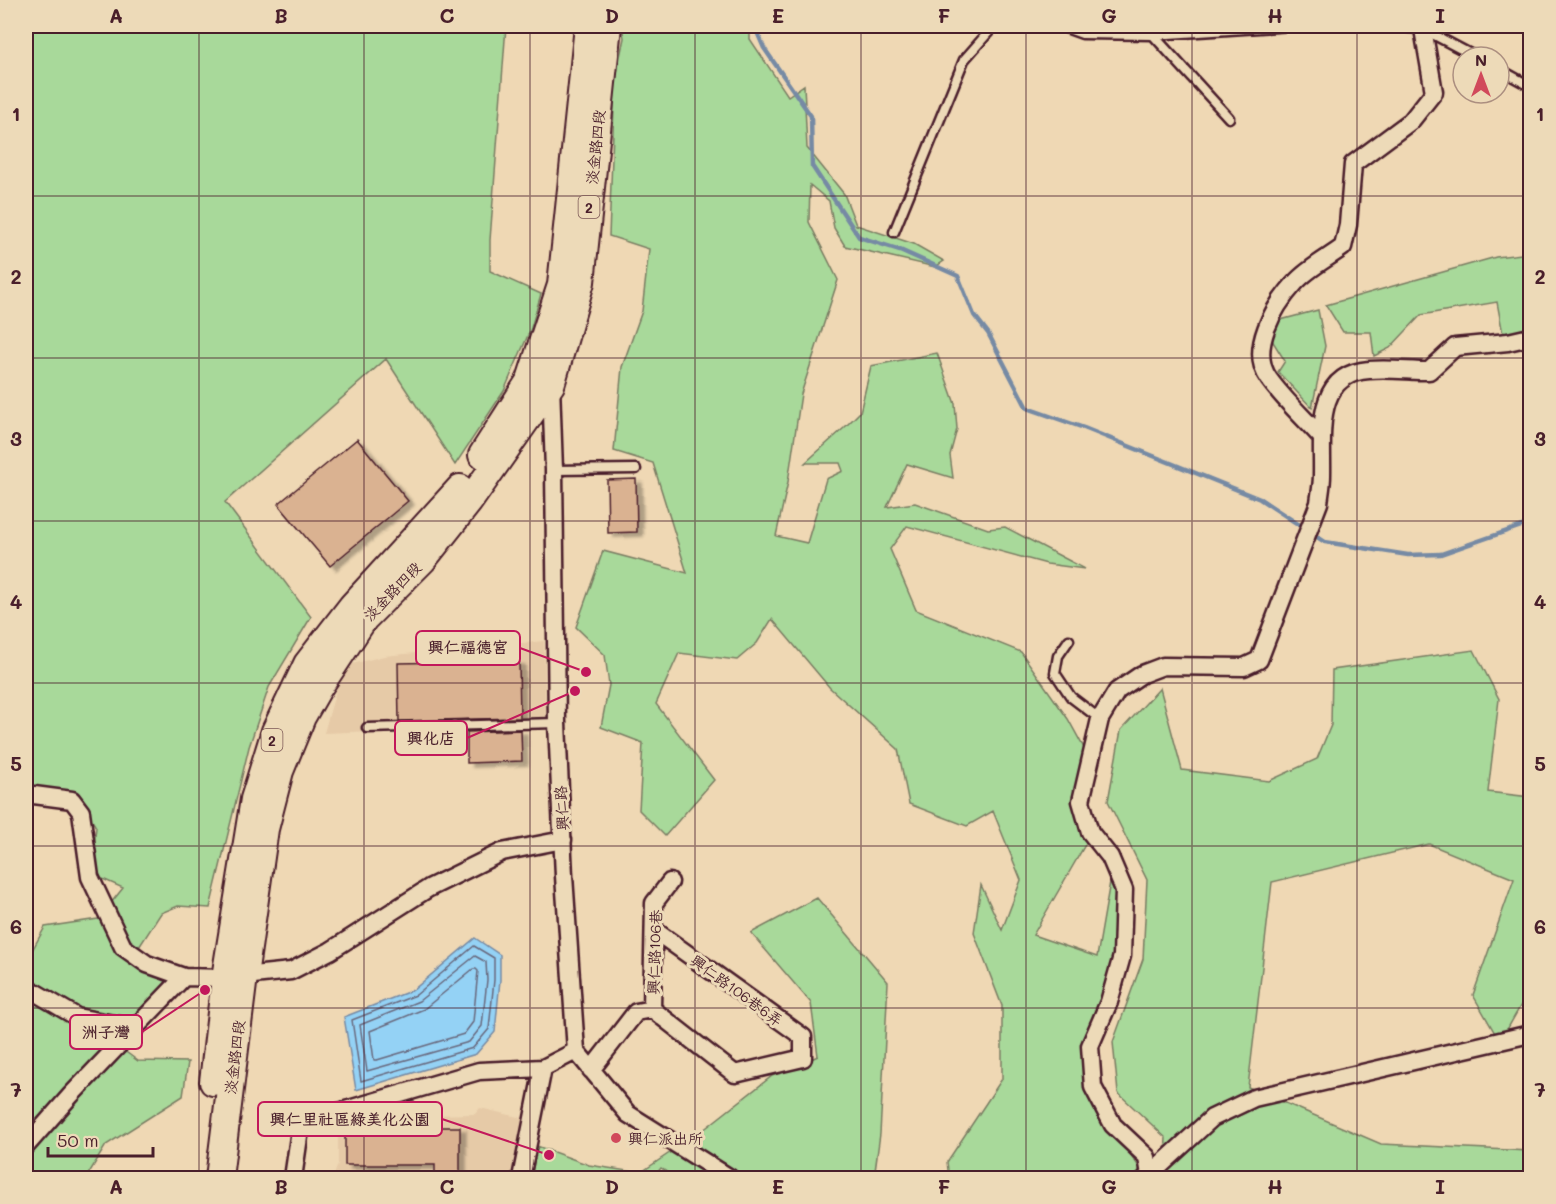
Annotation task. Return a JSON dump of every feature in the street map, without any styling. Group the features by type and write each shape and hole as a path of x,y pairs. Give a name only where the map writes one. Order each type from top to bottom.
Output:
{"main road":[{"name":"淡金路四段","path":"541,383 561,285 588,26"},
{"name":"淡金路四段","path":"202,1179 234,977 280,771 302,717 364,619 423,560 469,502 541,383 581,282 609,26"},
{"name":"淡金路四段","path":"219,1179 234,977"}],"street":[{"path":"1322,438 1268,378 1260,358 1263,336 1272,315 1295,282 1343,247 1348,225 1353,164 1411,121 1434,92 1423,29"},
{"path":"1148,1177 1148,1157 1113,1125 1093,1087 1090,1046 1109,1002 1122,956 1124,890 1110,857 1090,832 1081,801 1100,719 1117,691 1142,674 1163,666 1244,667 1259,660 1318,503 1323,478 1321,425 1327,398 1344,376 1367,370 1429,371 1455,347 1508,342 1530,337"},
{"name":"興仁路","path":"541,383 554,470 557,723 576,1051"},
{"path":"26,796 72,800 81,812 90,877 123,947 147,964 184,977 234,977 291,971 330,951 429,888 502,852 563,840"},
{"name":"興仁路106巷","path":"591,1070 636,1012 652,1009 654,903 670,882"},
{"name":"興仁路106巷6弄","path":"652,1009 735,1074 803,1058 803,1037 654,930"},
{"path":"26,1146 71,1095 184,977"},
{"path":"26,987 77,1017 135,1028"},
{"path":"1148,1177 1212,1118 1254,1098 1530,1034"},
{"path":"293,1179 301,1123 479,1071 543,1068 576,1051 628,1114 730,1179"},
{"path":"521,1179 543,1068"}],"lane":[{"path":"894,232 964,60 994,26"},
{"path":"1060,26 1082,34 1153,35 1292,26"},
{"path":"1390,26 1423,29 1453,45"},
{"path":"1153,35 1229,118"},
{"path":"1511,76 1530,86"},
{"path":"554,470 636,469"},
{"path":"1069,640 1058,656 1055,673 1071,697 1100,719"},
{"path":"367,728 557,723"}],"shaded area":[{"path":"544,641 546,724 324,733 338,683 352,664 384,656"},
{"path":"480,1108 526,1119 513,1178 333,1178 338,1164 338,1117 475,1114"}],"green space":[{"path":"26,26 506,26 490,240 490,271 541,294 531,328 504,391 455,465 386,359 225,502 311,617 269,687 249,747 210,908 178,906 161,913 132,958 172,980 111,1041 138,1061 188,1062 183,1096 106,1145 86,1178 26,1178 26,955 30,954 45,927 98,919 123,888 96,876 93,856 96,827 81,802 26,803"},
{"path":"622,26 750,26 750,39 788,96 804,85 807,148 844,194 856,225 914,244 944,261 935,267 845,246 834,228 829,201 810,185 809,222 838,280 801,394 788,482 776,536 807,543 826,479 843,471 840,463 805,463 860,412 871,366 937,353 955,404 957,429 950,455 953,478 907,464 887,507 915,503 988,529 1005,527 1085,569 1047,564 907,526 890,549 916,610 1021,652 1068,719 1085,750 1086,843 1033,935 1097,957 1111,876 1120,892 1108,990 1083,1043 1093,1102 1140,1168 1135,1178 949,1178 947,1162 1002,1079 1002,1006 974,933 981,885 1002,930 1021,880 993,811 967,826 909,804 898,749 830,688 772,619 757,643 737,660 679,653 656,704 714,780 665,836 639,810 643,743 601,727 609,685 605,655 576,627 603,551 687,573 653,463 614,451 622,367 642,311 649,249 609,236 615,80 624,38"},
{"path":"1530,253 1530,330 1503,334 1497,302 1421,315 1390,348 1374,356 1371,332 1343,332 1326,305 1496,257"},
{"path":"1318,310 1325,346 1312,408 1278,372 1285,361 1270,337 1277,321"},
{"path":"1474,650 1499,699 1488,792 1530,797 1530,989 1500,1042 1473,995 1514,879 1429,844 1272,882 1248,1087 1381,1144 1530,1151 1530,1178 1164,1178 1166,1138 1118,1093 1113,1042 1143,959 1147,880 1108,801 1121,730 1160,688 1182,770 1269,781 1317,759 1331,725 1332,670"},
{"path":"817,898 888,982 880,1134 874,1178 675,1178 661,1168 653,1178 531,1178 537,1146 589,1165 640,1173 702,1131 772,1076 818,1056 811,1003 751,933"}],"water":[{"path":"475,938 500,955 495,1032 476,1054 356,1090 344,1017 413,990"}],"building":[{"path":"357,439 408,501 330,566 278,504"},
{"path":"636,479 637,532 608,533 607,480"},
{"path":"519,661 520,718 399,721 398,663"},
{"path":"521,730 522,761 467,763 467,732"},
{"path":"436,1127 460,1127 460,1179 435,1179 435,1165 345,1165 345,1132 436,1133"}],"waterway":[{"path":"757,26 764,48 811,116 812,166 859,237 900,250 958,276 974,315 988,333 1027,408 1084,428 1260,499 1304,528"},
{"path":"1311,533 1325,542 1408,555 1441,554 1530,523"}],"place":[{"name":"興仁福德宮","path":"586,672"},
{"name":"興化店","path":"575,691"},
{"name":"洲子灣","path":"205,990"},
{"name":"興仁派出所","path":"616,1138"},
{"name":"興仁里社區綠美化公園","path":"549,1155"}]}
